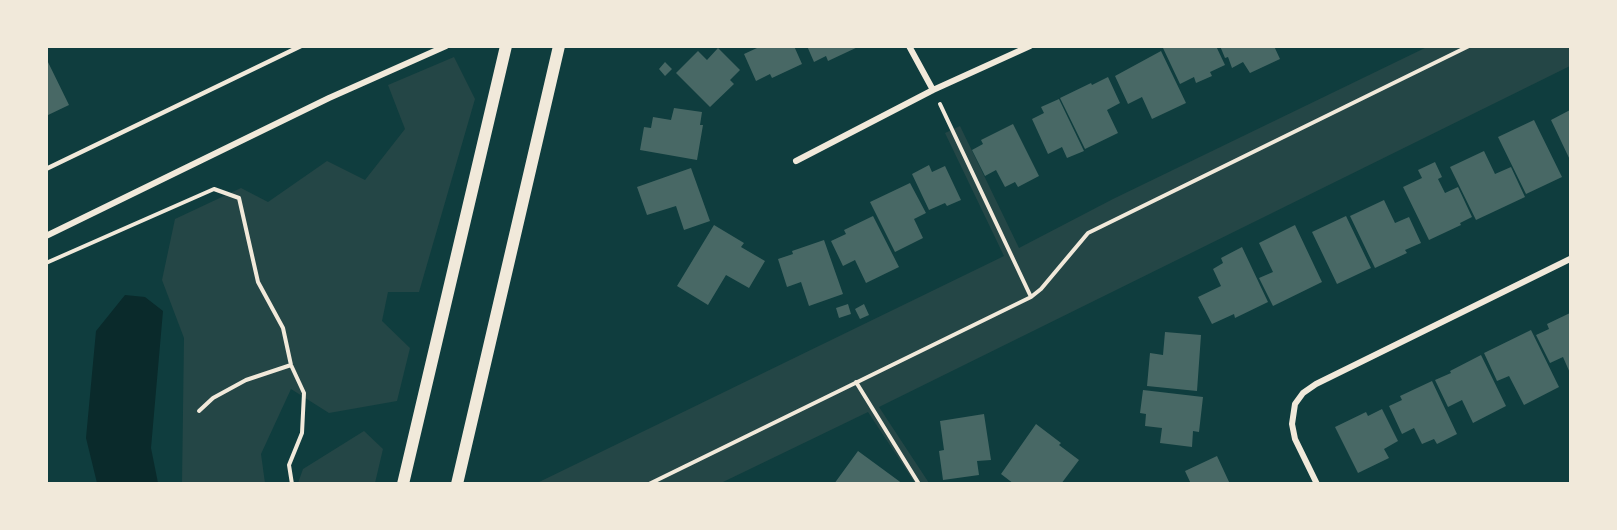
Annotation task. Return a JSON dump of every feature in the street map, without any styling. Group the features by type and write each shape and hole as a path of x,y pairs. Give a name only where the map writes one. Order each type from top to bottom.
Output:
{"main road":[{"path":"403,483 506,46"},
{"path":"457,483 559,46"}],"street":[{"path":"46,236 329,98 446,46"},
{"path":"909,46 933,90"},
{"path":"796,161 933,90 1030,46"},
{"path":"1317,483 1295,439 1292,424 1295,404 1303,393 1316,384 1570,259"}],"lane":[{"path":"46,169 301,46"}],"path":[{"path":"649,483 1031,297 1041,289 1088,233 1469,46"},
{"path":"933,90 1031,297"},
{"path":"46,263 214,189 239,198 258,282 284,328 291,365 304,393 302,433 290,465 292,483"},
{"path":"199,411 213,398 246,380 291,365"},
{"path":"856,382 919,483"}],"shaded area":[{"path":"1427,47 1570,47 1570,66 879,407 929,483 915,483 868,412 721,483 535,484 1004,256 945,133 960,126 1019,248 1113,199"},
{"path":"454,57 475,99 419,292 388,292 382,321 410,348 397,401 329,413 291,389 261,454 265,483 182,483 184,338 162,280 175,219 241,188 268,202 327,161 365,180 405,129 388,85"},
{"path":"125,295 145,297 163,311 151,448 158,483 97,483 86,438 96,331"},
{"path":"364,431 383,449 375,483 298,483 303,469"}],"building":[{"path":"756,46 794,46 802,64 772,78 770,74 756,81 744,54 757,48"},
{"path":"807,46 860,46 828,61 826,56 814,62"},
{"path":"1166,46 1216,46 1225,65 1210,72 1212,76 1196,83 1194,77 1180,84 1163,48"},
{"path":"1220,46 1274,46 1280,59 1250,73 1243,62 1232,68"},
{"path":"718,48 740,70 730,80 734,84 710,107 676,73 698,51 707,60"},
{"path":"1161,51 1186,103 1152,119 1142,97 1128,104 1115,76"},
{"path":"46,58 69,105 46,116"},
{"path":"665,62 672,69 665,76 659,69"},
{"path":"1108,77 1120,103 1107,110 1118,133 1085,149 1060,98"},
{"path":"1059,99 1084,151 1067,158 1062,147 1048,154 1032,119 1044,113 1041,107"},
{"path":"674,108 702,112 700,125 703,125 697,160 640,150 644,127 651,128 653,117 671,120"},
{"path":"1570,110 1570,160 1551,120"},
{"path":"1534,120 1562,177 1526,194 1498,137"},
{"path":"1013,124 1039,176 1018,187 1015,182 1005,187 996,170 985,176 972,150 983,144 981,140"},
{"path":"1484,151 1495,174 1511,167 1525,197 1476,220 1450,167"},
{"path":"1435,162 1442,177 1438,179 1445,193 1458,187 1472,217 1460,223 1461,225 1429,240 1403,187 1422,178 1418,170"},
{"path":"929,165 932,172 945,166 961,200 947,206 945,203 929,210 912,174"},
{"path":"691,168 710,221 684,230 676,206 647,215 637,187"},
{"path":"910,183 926,213 914,219 923,238 895,252 870,202"},
{"path":"1384,200 1395,223 1409,217 1421,243 1405,250 1407,253 1375,268 1350,216"},
{"path":"873,216 899,267 866,283 855,260 843,266 831,241 846,234 844,230"},
{"path":"1346,216 1371,268 1337,284 1312,232"},
{"path":"714,225 744,243 741,247 765,261 749,288 726,275 708,305 677,286"},
{"path":"1295,225 1322,282 1273,306 1259,278 1273,272 1259,243"},
{"path":"824,240 843,294 809,306 801,282 787,287 778,259 793,254 792,251"},
{"path":"1242,247 1268,302 1235,318 1234,314 1212,324 1198,297 1221,286 1213,269 1223,263 1221,258"},
{"path":"848,304 851,314 839,318 836,308"},
{"path":"864,304 869,315 860,319 855,309"},
{"path":"1570,313 1570,373 1563,357 1550,363 1536,335 1549,329 1547,324"},
{"path":"1531,330 1559,387 1524,405 1509,376 1497,381 1484,353"},
{"path":"1165,332 1201,335 1197,391 1147,386 1150,353 1163,355"},
{"path":"1481,355 1506,406 1473,423 1462,400 1448,407 1435,380"},
{"path":"1432,381 1457,434 1437,444 1434,439 1422,444 1414,428 1402,434 1389,406 1402,400 1400,396"},
{"path":"1143,390 1203,397 1199,432 1193,431 1192,447 1160,443 1162,428 1145,426 1146,414 1140,413"},
{"path":"1382,409 1398,441 1384,449 1389,458 1358,473 1335,427 1366,412 1368,416"},
{"path":"984,414 991,460 977,461 979,475 943,480 939,451 944,450 940,421"},
{"path":"1036,424 1079,460 1061,484 1014,484 1001,474"},
{"path":"858,451 903,484 834,484"},
{"path":"1217,456 1230,484 1191,484 1185,471"}]}
